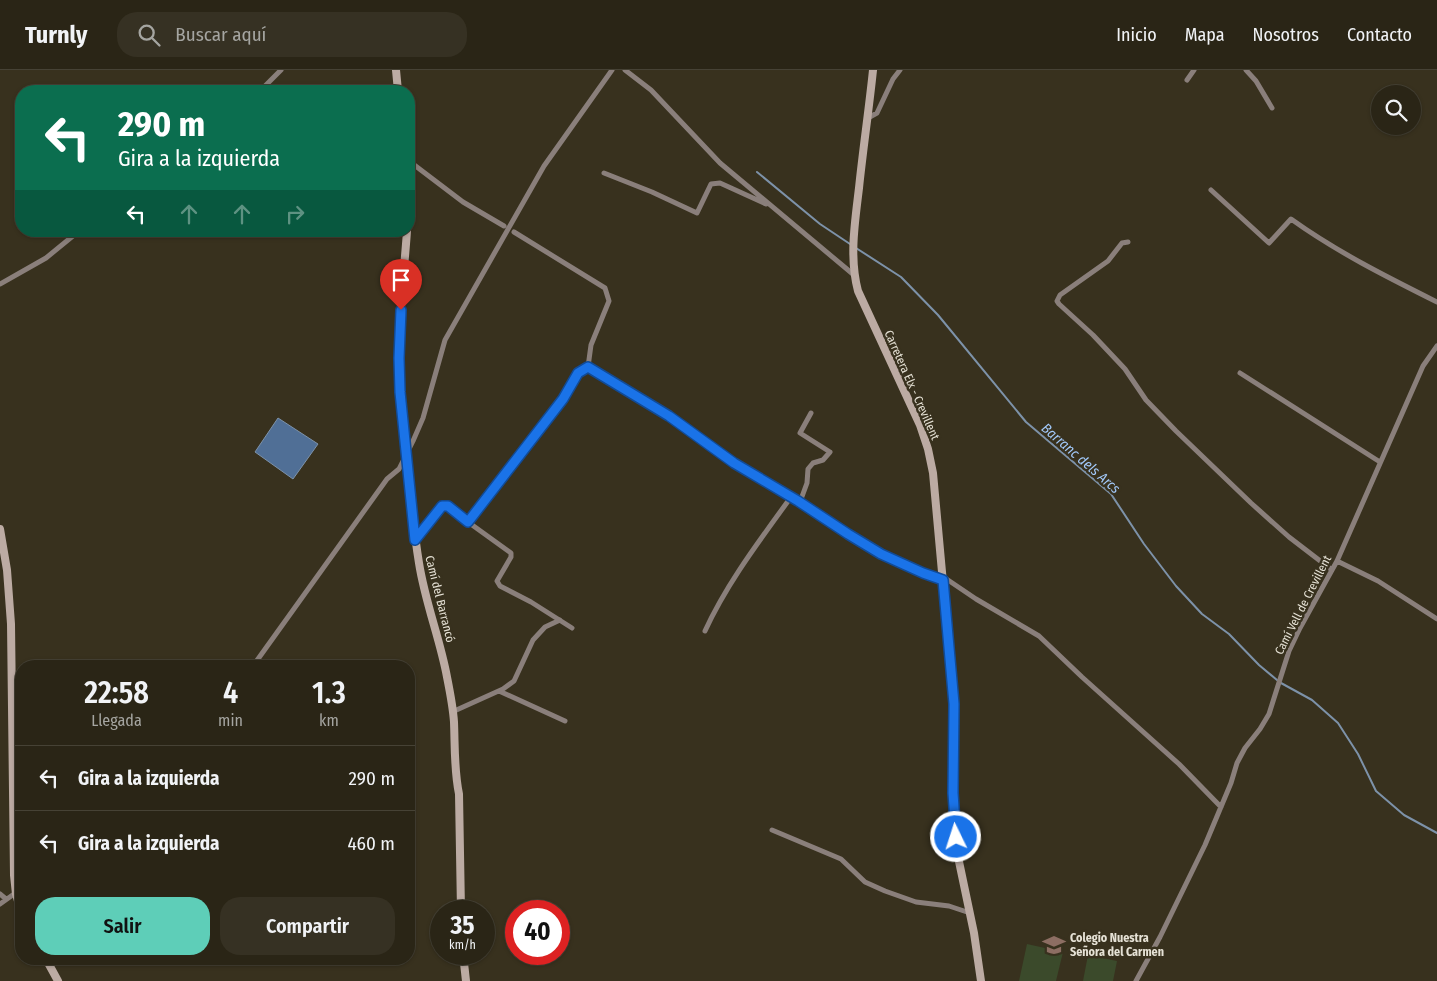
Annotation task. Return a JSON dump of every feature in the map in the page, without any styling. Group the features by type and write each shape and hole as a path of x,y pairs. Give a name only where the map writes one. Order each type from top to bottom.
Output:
{"street":[{"path":"266,85 281,70"},
{"path":"396,70 397,85"},
{"path":"257,660 387,479 399,468 423,418 445,340 544,166 612,70"},
{"path":"625,70 651,90 720,162 854,274"},
{"name":"Carretera Elx - Crevillent","path":"874,70 855,224 852,255 854,274 858,291 920,425 933,473 954,704 954,822 957,852 970,913 981,981"},
{"path":"868,118 877,113 900,70"},
{"path":"1187,80 1194,70"},
{"path":"1246,70 1256,81 1272,108"},
{"path":"415,166 463,202 504,226"},
{"path":"604,172 697,212 711,184 720,182 774,207"},
{"path":"1211,190 1269,243 1291,219 1315,237 1349,257 1437,302"},
{"path":"514,232 605,288 609,301 591,345 588,367"},
{"path":"0,284 46,258 72,237"},
{"name":"Camí del Barrancó","path":"407,237 399,330 400,392 415,540 425,595 447,675 452,712 455,776 459,794 461,900"},
{"path":"1128,242 1122,243 1108,261 1060,295 1057,300 1059,304 1076,318 1124,369 1146,400 1176,431 1289,537 1332,570"},
{"name":"Camí Vell de Crevillent","path":"1136,981 1205,845 1231,783 1237,763 1245,748 1269,714 1289,652 1337,561 1423,366 1437,346"},
{"path":"588,367 669,416 734,463 791,496 881,554 923,573 942,578 1040,636 1082,677 1179,764 1221,807"},
{"path":"468,522 563,399 578,373 588,367"},
{"path":"1240,373 1380,462"},
{"path":"800,502 807,483 808,469 814,463 823,460 830,452 800,433 811,413"},
{"path":"706,631 716,608 746,560 791,496"},
{"path":"415,540 442,506 448,506 511,553 511,557 497,581 500,586 531,602 572,628"},
{"path":"0,529 7,570 11,624 15,880"},
{"path":"1337,561 1378,581 1437,618"},
{"path":"452,712 498,692 514,681 533,640 545,627 560,620"},
{"path":"498,692 565,721"},
{"path":"772,830 841,859 865,882 885,891 916,902 949,906 970,913"},
{"path":"0,904 15,892"},
{"path":"0,894 6,899"},
{"path":"49,965 58,981"},
{"path":"464,965 466,981"}],"green space":[{"path":"1027,944 1063,952 1056,981 1019,981"},
{"path":"1088,955 1117,961 1113,981 1083,981"}],"water":[{"path":"278,418 318,444 293,479 255,452"}],"waterway":[{"name":"Barranc dels Arcs","path":"757,172 820,224 850,244"},
{"name":"Barranc dels Arcs","path":"856,248 901,277 938,315 1026,422 1111,494 1144,544 1176,586 1202,614 1229,634 1259,665 1277,680"},
{"name":"Barranc dels Arcs","path":"1281,683 1312,700 1338,723 1358,754 1376,791 1404,815 1437,833"}],"place":[{"name":"Colegio Nuestra Señora del Carmen","path":"1054,945"}],"route":[{"path":"401,310 399,330 400,392 415,540 442,506 448,506 468,522 563,399 578,373 588,367 669,416 734,463 881,554 943,580 954,704 953,793 956,837"}]}
